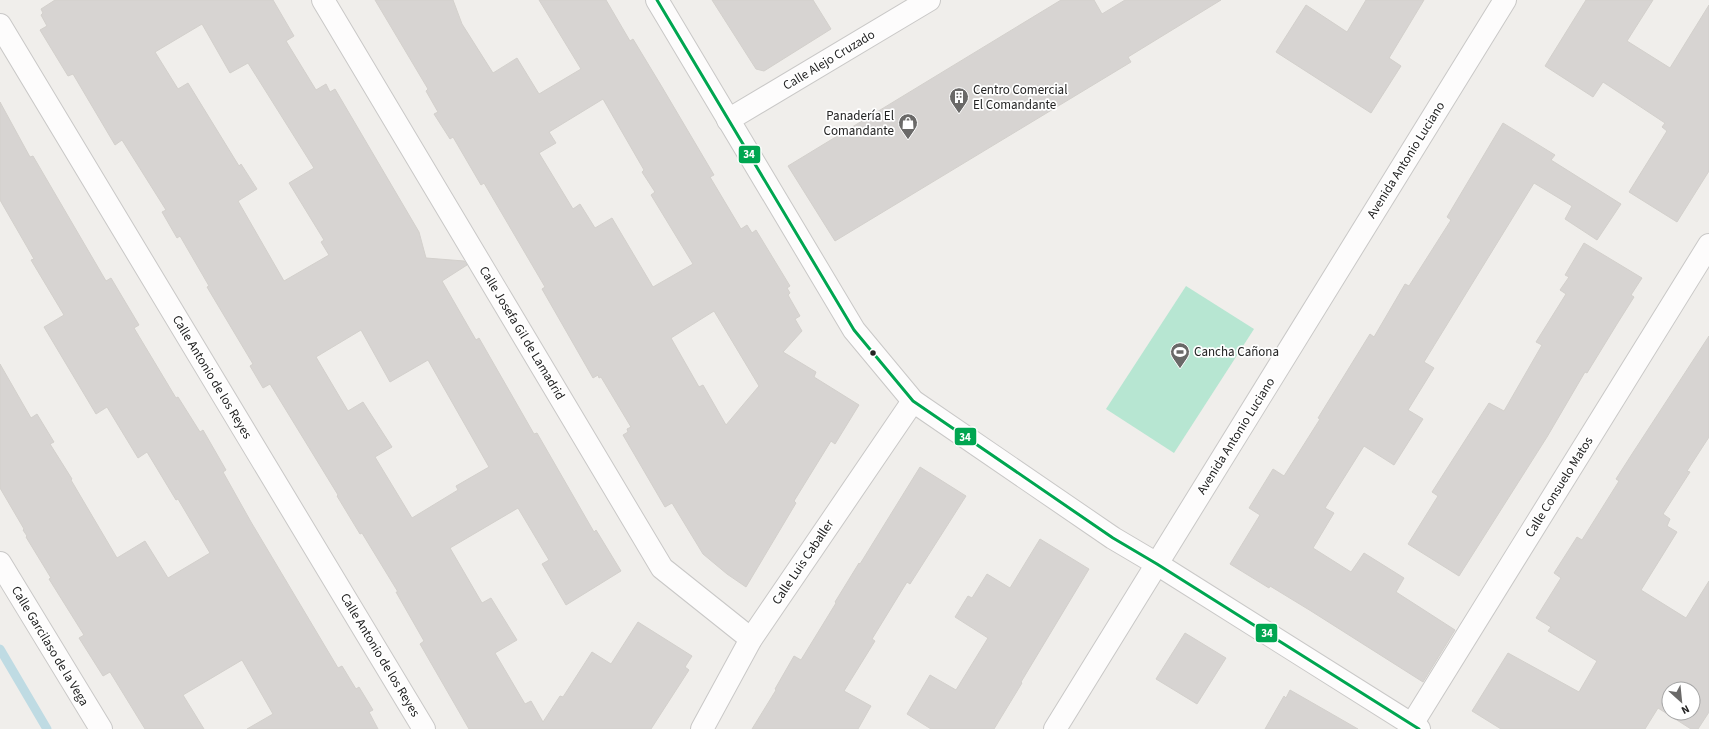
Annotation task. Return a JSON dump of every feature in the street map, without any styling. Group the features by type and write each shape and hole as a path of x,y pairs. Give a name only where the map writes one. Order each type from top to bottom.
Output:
{"street":[{"name":"Calle Josefa Gil de Lamadrid","path":"323,0 662,568 751,639"},
{"path":"657,0 854,330 913,401 1113,538 1157,564 1413,727"},
{"name":"Calle Alejo Cruzado","path":"728,120 929,0"},
{"name":"Avenida Antonio Luciano","path":"1055,729 1505,0"},
{"name":"Calle Antonio de los Reyes","path":"0,25 424,729"},
{"name":"Calle Consuelo Matos","path":"1413,727 1709,245"},
{"name":"Calle Luis Caballer","path":"702,729 751,639 913,401"},
{"name":"Calle Garcilaso de la Vega","path":"0,563 101,729"}],"green space":[{"name":"Cancha Cañona","path":"1186,286 1254,329 1174,453 1106,409"}],"building":[{"path":"55,0 273,0 294,36 286,41 316,90 326,84 330,92 335,89 419,232 426,258 464,261 467,265 442,281 476,340 479,338 534,434 537,433 594,532 596,530 621,571 566,605 542,564 549,560 518,508 450,548 482,603 491,598 517,640 495,653 525,704 531,701 543,722 560,696 563,697 592,652 611,664 638,622 692,656 685,667 689,670 651,729 469,729 420,644 424,641 396,592 398,592 362,533 360,534 337,496 338,495 270,384 263,388 250,366 253,364 207,287 209,286 180,236 177,238 162,212 166,210 122,140 115,145 73,74 68,76 40,30 47,26 41,15 43,13 41,9","holes":["202,24 230,73 248,63 314,168 289,183 324,240 321,242 329,255 284,281 238,201 257,189 241,164 239,166 188,83 178,89 155,52","361,330 390,382 428,360 489,467 456,486 458,490 412,518 375,457 392,447 363,402 348,411 316,357"]},
{"path":"375,0 453,0 462,24 493,73 517,58 539,94 581,69 539,0 606,0 630,41 633,39 714,175 710,177 741,229 747,225 752,233 756,230 790,286 787,288 790,293 788,295 800,316 795,319 802,331 783,352 816,372 814,377 859,405 835,444 831,441 794,501 796,503 746,587 727,574 703,554 672,503 665,507 623,435 628,432 627,429 631,427 601,377 599,378 598,375 593,378 542,289 545,287 484,183 481,185 453,137 450,139 434,114 438,112 426,91 428,89","holes":["603,99 644,170 642,172 655,192 651,195 693,264 653,287 612,218 595,228 580,204 573,209 539,153 556,143 549,132","714,311 759,386 726,425 703,385 699,387 671,338"]},
{"path":"712,0 813,0 831,29 764,71 756,69"},
{"name":"Centro Comercial El Comandante","path":"1061,0 1094,0 1102,14 1125,0 1221,0 1128,57 1131,62 835,241 788,166"},
{"path":"1366,0 1424,0 1389,58 1401,66 1371,113 1276,52 1306,5 1347,32"},
{"path":"1586,0 1653,0 1627,41 1670,68 1709,5 1709,171 1677,222 1629,192 1667,131 1662,127 1665,123 1603,82 1593,97 1545,66"},
{"path":"0,102 30,157 33,156 106,281 111,278 139,325 134,328 176,398 178,397 200,432 203,430 226,470 223,472 251,522 338,668 342,666 356,689 359,687 373,710 369,712 378,729 247,729 273,714 242,660 183,695 204,729 145,729 110,672 103,676 79,638 84,635 49,579 51,578 26,537 27,536 23,530 24,529 0,488 0,364 31,418 37,414 54,442 50,444 72,479 71,480 117,558 145,541 168,578 210,553 178,499 176,500 147,452 138,458 107,407 96,414 44,327 64,315 31,260 34,259 0,200"},
{"path":"1503,123 1555,155 1551,160 1621,204 1597,240 1565,219 1572,206 1534,183 1424,362 1434,368 1408,410 1423,419 1394,465 1364,446 1325,508 1334,513 1313,548 1351,572 1364,553 1404,578 1396,592 1455,630 1423,682 1311,611 1230,564 1260,515 1249,508 1273,469 1284,476 1320,419 1318,418 1370,334 1374,337 1405,284 1409,286 1451,220 1447,217"},
{"path":"1584,243 1642,278 1631,295 1634,297 1587,373 1585,372 1547,437 1459,576 1408,544 1438,496 1432,492 1489,403 1504,411 1542,345 1536,342 1566,294 1560,290 1569,277 1565,275"},
{"path":"1709,336 1709,437 1687,471 1690,472 1663,514 1670,519 1667,526 1677,532 1641,590 1686,618 1709,581 1709,712 1698,729 1691,729 1678,721 1701,721 1701,681 1661,681 1661,710 1658,708 1645,729 1501,729 1472,711 1508,653 1579,692 1597,661 1548,631 1551,627 1536,618 1561,578 1554,573 1577,537 1582,540 1619,481 1616,479"},
{"path":"920,467 966,496 910,584 907,582 872,639 875,641 844,691 871,706 858,729 752,729 776,690 775,689 794,656 801,660 859,563 860,564"},
{"path":"1040,539 1089,569 994,729 931,729 907,714 930,675 956,690 988,638 955,617 968,596 972,598 987,574 1010,588"},
{"path":"1185,633 1226,658 1197,704 1156,679"},
{"path":"1290,690 1358,729 1265,729 1284,696 1286,698"}],"waterway":[{"path":"0,649 47,729"}],"transit line":[{"name":"34","path":"657,0 854,330 913,401 1113,538 1157,564 1419,729"}],"place":[{"name":"Centro Comercial El Comandante","path":"959,114"},
{"name":"Panadería El Comandante","path":"908,140"},
{"name":"Cancha Cañona","path":"1180,369"}]}
